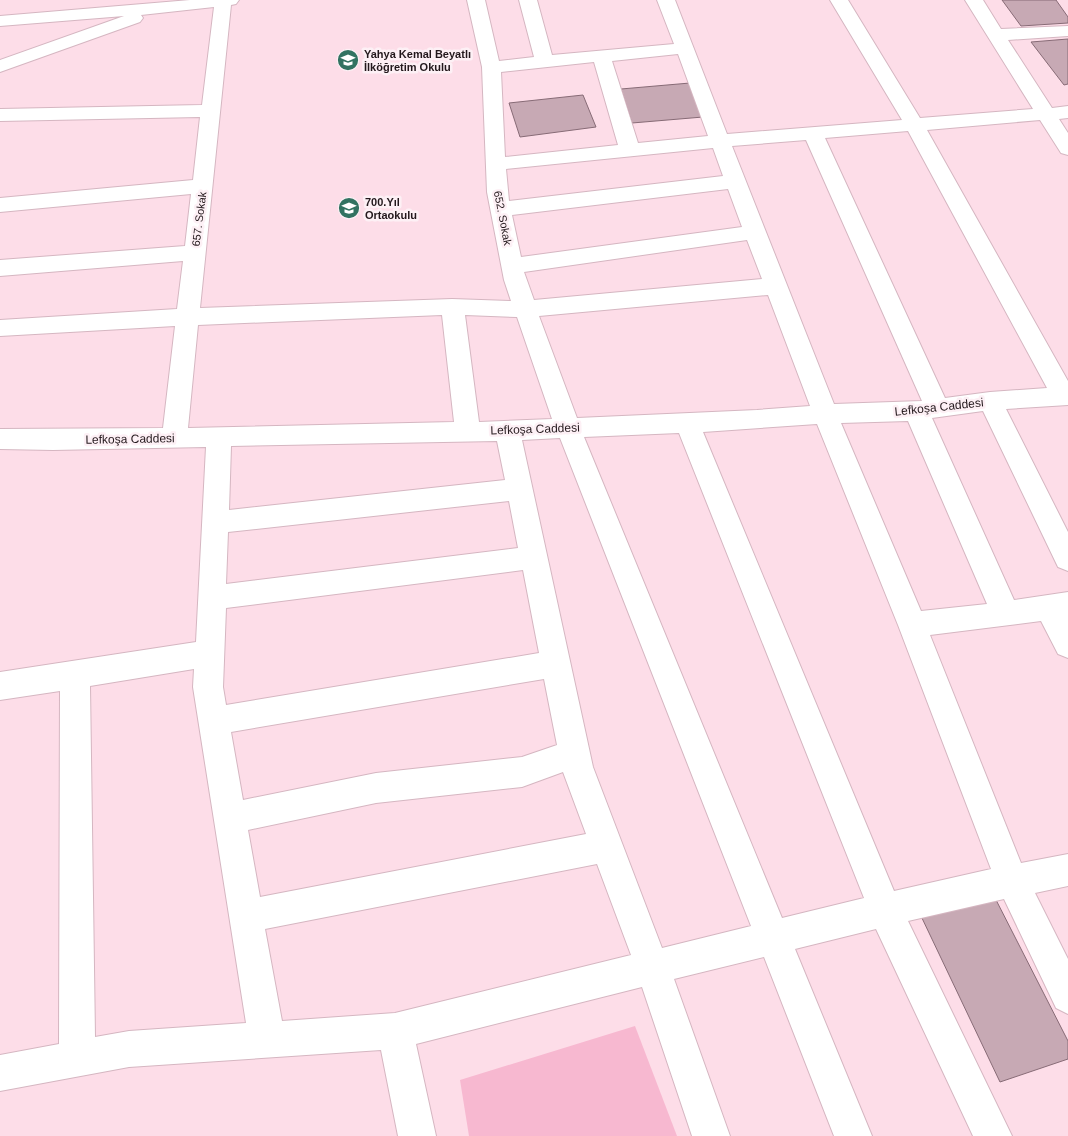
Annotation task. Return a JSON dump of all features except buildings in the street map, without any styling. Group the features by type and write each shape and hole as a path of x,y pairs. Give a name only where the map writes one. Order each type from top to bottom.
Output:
{"street":[{"path":"0,21 106,11 161,9 226,0"},
{"name":"657. Sokak","path":"174,438 211,111 226,0"},
{"name":"652. Sokak","path":"476,0 490,66 497,192 515,280 568,428 772,939 853,1136"},
{"path":"528,0 544,61"},
{"path":"666,0 825,414 912,625 1012,881 1068,996"},
{"path":"839,0 915,126 1066,396"},
{"path":"974,0 1068,149"},
{"path":"0,66 161,9"},
{"path":"997,35 1068,31"},
{"path":"490,66 685,48"},
{"path":"601,56 630,150"},
{"path":"0,115 211,111"},
{"path":"496,164 721,141 1068,112"},
{"path":"813,134 927,410 1006,614"},
{"path":"501,209 736,181"},
{"path":"0,205 203,186"},
{"path":"512,266 756,232"},
{"path":"0,268 195,253"},
{"path":"0,328 188,317 452,307 526,309 776,286"},
{"path":"452,307 468,432"},
{"name":"Lefkoşa Caddesi","path":"0,439 53,440 508,431 927,410 990,401 1066,396"},
{"path":"990,401 1068,559"},
{"path":"687,423 885,910 993,1136"},
{"path":"508,431 576,767 654,968 711,1136"},
{"path":"219,437 208,687 266,1040"},
{"path":"215,522 519,488"},
{"path":"212,598 468,568 534,557"},
{"path":"912,625 1006,614 1058,605 1068,646"},
{"path":"0,686 210,653"},
{"path":"214,721 555,664"},
{"path":"75,675 77,1058"},
{"path":"230,818 376,788 522,772 574,754"},
{"path":"246,916 607,846"},
{"path":"0,1073 129,1049 395,1031 885,910 1068,870"},
{"path":"395,1031 417,1136"}],"shaded area":[{"path":"635,1026 677,1136 469,1136 460,1080"}],"place":[{"name":"Yahya Kemal Beyatlı İlköğretim Okulu","path":"348,60"},
{"name":"700.Yıl Ortaokulu","path":"349,208"}]}
